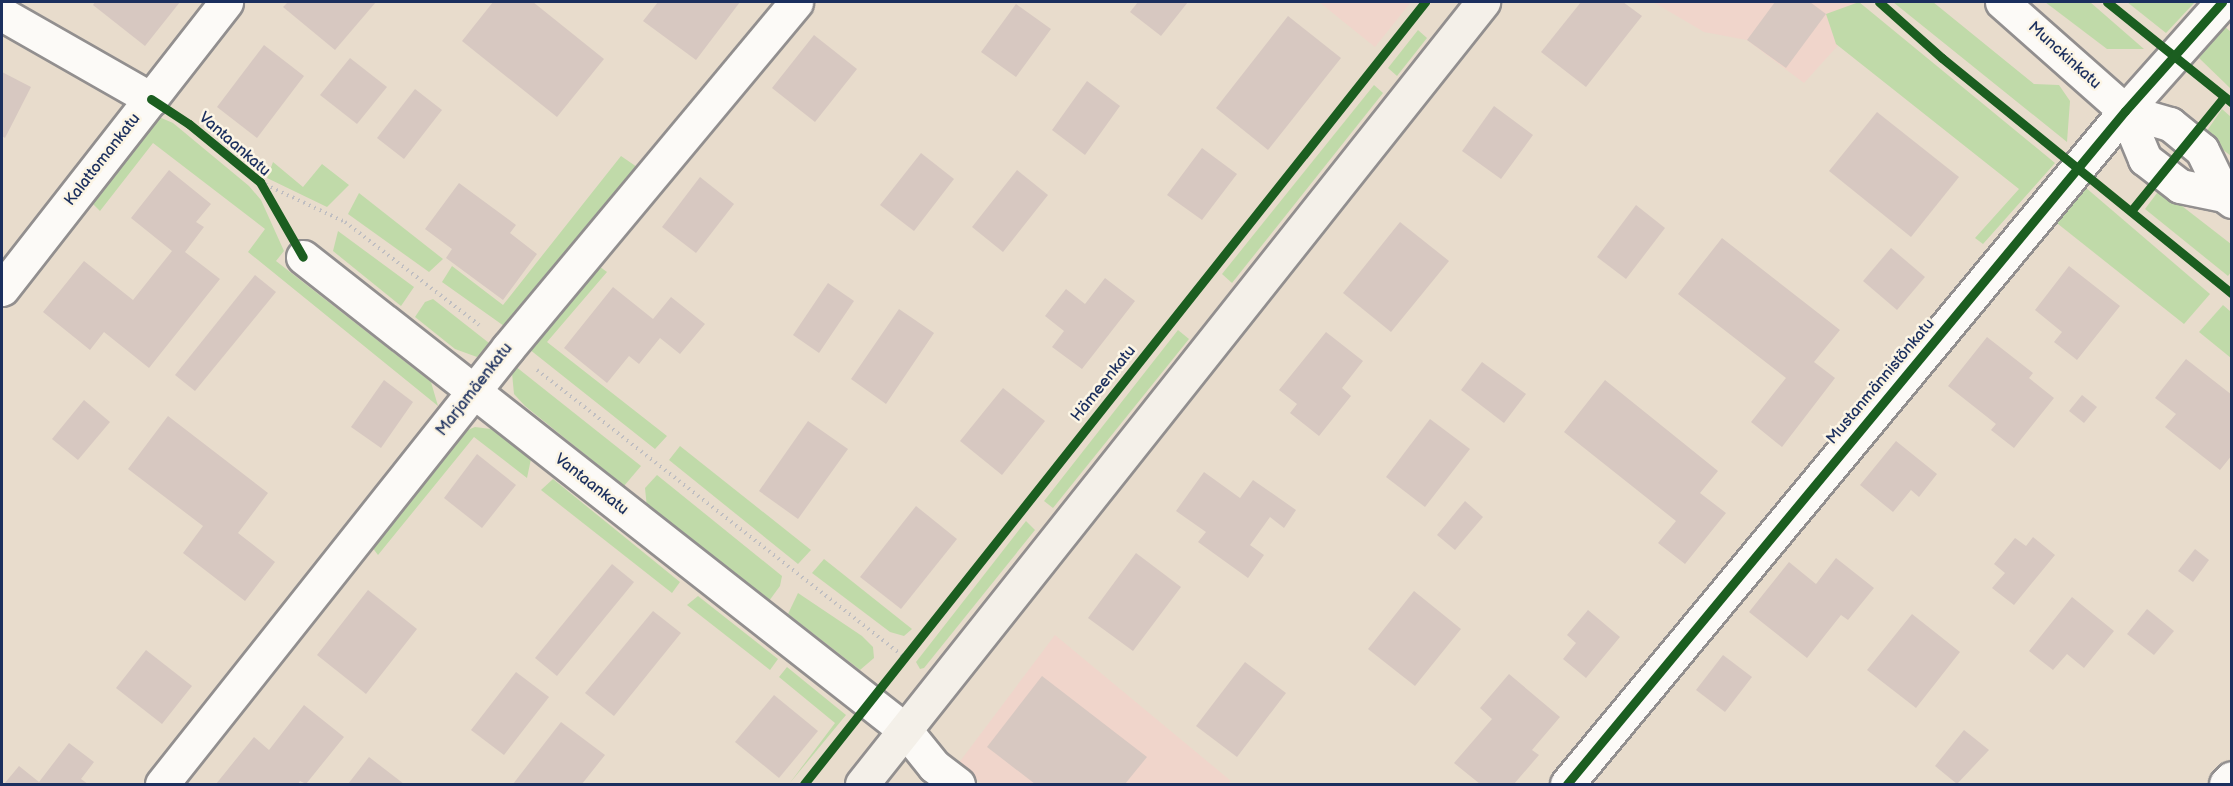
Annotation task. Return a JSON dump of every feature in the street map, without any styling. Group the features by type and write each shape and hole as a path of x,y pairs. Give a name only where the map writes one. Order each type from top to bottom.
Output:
{"main road":[{"path":"862,784 1483,2"}],"street":[{"name":"Kalattomankatu","path":"2,289 226,2"},
{"name":"Marjamäenkatu","path":"162,784 508,348 796,2"},
{"name":"Munckinkatu","path":"2002,2 2125,111 2170,124 2202,150 2228,198"},
{"name":"Mustanmännistönkatu","path":"1567,784 2125,111 2222,2"},
{"path":"2,14 151,99"},
{"name":"Munckinkatu","path":"2125,111 2145,159 2180,186 2228,198"},
{"name":"Vantaankatu","path":"303,257 905,730 934,766 958,784"},
{"path":"2226,784 2232,778"}],"path":[{"path":"260,182 345,222 905,657"},
{"path":"868,703 913,648"}],"shaded area":[{"path":"1319,2 1411,2 1375,47"},
{"path":"1653,2 1859,2 1869,11 1804,83 1747,40 1704,32"},
{"path":"1055,635 1231,781 1228,784 982,784 958,764"}],"green space":[{"path":"1859,2 2055,163 1983,244 1975,238 2019,189 1836,44 1826,14"},
{"path":"1893,2 1933,2 2034,84 2059,85 2070,101 2067,142"},
{"path":"2045,2 2090,2 2144,49 2107,49"},
{"path":"2127,2 2195,2 2166,33"},
{"path":"2224,26 2231,32 2231,89 2199,58"},
{"path":"1418,30 1427,38 1397,76 1388,68"},
{"path":"1374,85 1383,93 1232,283 1222,274"},
{"path":"2222,109 2231,117 2231,156 2204,135"},
{"path":"159,117 173,123 249,186 261,200 284,251 276,261 431,382 438,406 248,252 265,229 153,143 100,211 93,204"},
{"path":"621,156 637,167 504,326 442,282 452,266 503,305"},
{"path":"273,162 303,187 322,164 349,185 327,207 267,178"},
{"path":"2085,187 2210,294 2184,324 2053,220"},
{"path":"2160,189 2231,244 2231,272 2228,276 2145,209"},
{"path":"359,193 443,259 429,272 348,214"},
{"path":"338,231 414,287 401,306 333,251"},
{"path":"596,264 607,272 547,342 667,436 655,449 529,349"},
{"path":"433,299 489,343 477,357 455,349 415,317 425,302"},
{"path":"2223,305 2231,312 2231,358 2199,332"},
{"path":"1178,330 1189,339 1053,508 1044,501"},
{"path":"515,366 641,466 624,486 525,406 514,394 512,373"},
{"path":"475,427 491,429 531,459 527,478 474,437 378,555 369,543 460,433"},
{"path":"680,446 811,550 798,564 669,460"},
{"path":"657,475 782,576 780,586 769,601 647,508 645,488"},
{"path":"553,479 680,582 672,593 541,490"},
{"path":"1026,521 1035,530 924,668 920,669 916,662"},
{"path":"824,559 912,629 904,636 890,632 812,573"},
{"path":"798,593 862,636 873,647 874,658 860,670 788,614"},
{"path":"698,596 778,659 770,670 687,605"},
{"path":"787,667 846,715 789,784 835,723 779,677"}],"building":[{"path":"95,2 180,2 145,46 93,5"},
{"path":"288,2 376,2 335,50 283,7"},
{"path":"493,2 533,2 604,59 557,117 462,41"},
{"path":"658,2 740,2 696,60 643,21"},
{"path":"1138,2 1188,2 1161,36 1130,12"},
{"path":"1581,2 1623,2 1642,16 1586,87 1541,52"},
{"path":"1775,2 1810,2 1826,14 1786,68 1747,40"},
{"path":"1016,4 1051,29 1016,77 981,52"},
{"path":"1288,16 1341,58 1268,150 1216,108"},
{"path":"814,35 857,69 815,122 772,88"},
{"path":"264,45 304,76 257,138 217,107"},
{"path":"350,58 387,87 357,124 320,95"},
{"path":"2,72 31,87 5,138 2,136"},
{"path":"1087,81 1120,106 1085,155 1052,130"},
{"path":"415,89 442,110 404,159 377,138"},
{"path":"1494,106 1533,135 1501,179 1462,151"},
{"path":"1877,112 1959,177 1911,237 1829,171"},
{"path":"1202,148 1237,174 1202,220 1167,195"},
{"path":"921,153 954,179 914,231 880,205"},
{"path":"169,170 211,204 196,222 204,227 185,252 220,279 149,368 104,332 90,350 43,312 84,261 133,300 172,251 131,218"},
{"path":"1017,170 1048,195 1003,252 972,227"},
{"path":"700,177 734,204 696,253 662,227"},
{"path":"459,183 516,225 510,233 537,254 503,300 446,258 452,249 425,229"},
{"path":"1636,205 1665,228 1626,279 1597,257"},
{"path":"1400,222 1449,261 1391,332 1343,293"},
{"path":"1722,238 1840,330 1814,362 1835,378 1782,447 1751,422 1786,378 1678,294"},
{"path":"1891,248 1925,277 1897,310 1863,281"},
{"path":"2069,266 2120,306 2077,360 2054,342 2062,332 2035,310"},
{"path":"255,275 276,292 195,391 175,375"},
{"path":"1105,278 1135,301 1082,369 1052,347 1064,331 1045,316 1066,289 1085,304"},
{"path":"828,283 854,301 819,353 793,335"},
{"path":"613,287 653,319 671,297 705,324 680,354 660,338 639,364 629,356 607,383 564,348"},
{"path":"899,309 934,333 886,404 851,379"},
{"path":"1326,332 1363,361 1342,388 1351,396 1319,436 1290,413 1297,404 1279,390"},
{"path":"1987,337 2033,373 2029,378 2054,398 2014,448 1991,430 1996,424 1948,386"},
{"path":"2186,359 2232,395 2232,455 2220,470 2165,427 2176,414 2155,398"},
{"path":"1482,362 1526,394 1504,423 1461,390"},
{"path":"384,380 413,402 381,448 351,427"},
{"path":"1605,380 1718,471 1700,493 1726,513 1685,564 1658,543 1676,521 1564,432"},
{"path":"1003,388 1045,421 1002,475 960,441"},
{"path":"2082,395 2097,407 2084,423 2069,411"},
{"path":"84,400 110,422 78,460 52,439"},
{"path":"168,416 268,493 238,533 275,562 245,601 183,553 203,526 128,469"},
{"path":"1430,419 1470,449 1425,507 1386,477"},
{"path":"808,421 848,449 798,519 759,491"},
{"path":"1896,441 1937,474 1919,497 1911,490 1893,512 1860,485"},
{"path":"477,454 516,485 482,528 444,498"},
{"path":"1204,472 1240,498 1253,480 1296,510 1284,528 1270,517 1250,545 1264,555 1248,578 1198,542 1206,532 1176,511"},
{"path":"1465,501 1483,517 1455,550 1437,535"},
{"path":"916,506 957,539 901,609 860,577"},
{"path":"2033,537 2055,555 2014,605 1992,588 2005,573 1994,564 2015,538 2026,546"},
{"path":"2195,549 2209,560 2193,582 2178,571"},
{"path":"1136,553 1181,587 1133,651 1088,618"},
{"path":"1836,558 1874,588 1848,620 1841,615 1807,658 1749,612 1789,562 1816,584"},
{"path":"612,564 634,582 557,676 535,658"},
{"path":"368,590 417,629 366,694 317,655"},
{"path":"1414,591 1461,629 1415,686 1368,649"},
{"path":"2072,597 2114,631 2084,668 2067,654 2053,670 2029,651"},
{"path":"2147,609 2174,631 2154,655 2127,634"},
{"path":"1588,610 1620,637 1586,678 1563,659 1576,643 1567,635"},
{"path":"653,611 681,633 614,716 585,693"},
{"path":"1912,614 1960,652 1916,708 1867,670"},
{"path":"146,650 192,686 162,724 116,688"},
{"path":"1723,655 1752,677 1725,712 1696,690"},
{"path":"1245,662 1286,693 1237,757 1196,726"},
{"path":"516,672 549,697 504,755 471,730"},
{"path":"1509,674 1560,717 1532,750 1539,755 1514,784 1480,784 1454,763 1492,719 1480,708"},
{"path":"1042,676 1147,757 1125,784 1035,784 987,747"},
{"path":"774,695 818,731 779,778 735,742"},
{"path":"304,705 344,737 306,784 300,781 298,784 216,784 254,737 269,750"},
{"path":"561,722 605,755 582,784 513,784"},
{"path":"1964,730 1989,750 1957,784 1935,766"},
{"path":"69,743 94,762 81,779 88,784 4,784 19,766 39,782"},
{"path":"369,757 404,784 348,784"}],"cycle path":[{"name":"Hämeenkatu","path":"804,784 1425,2"},
{"path":"1879,2 1942,58 2232,294"},
{"path":"2107,2 2232,103"},
{"path":"1567,784 2125,111 2222,2"},
{"path":"2131,211 2224,97"},
{"path":"151,99 189,124 260,182 303,257"}]}
